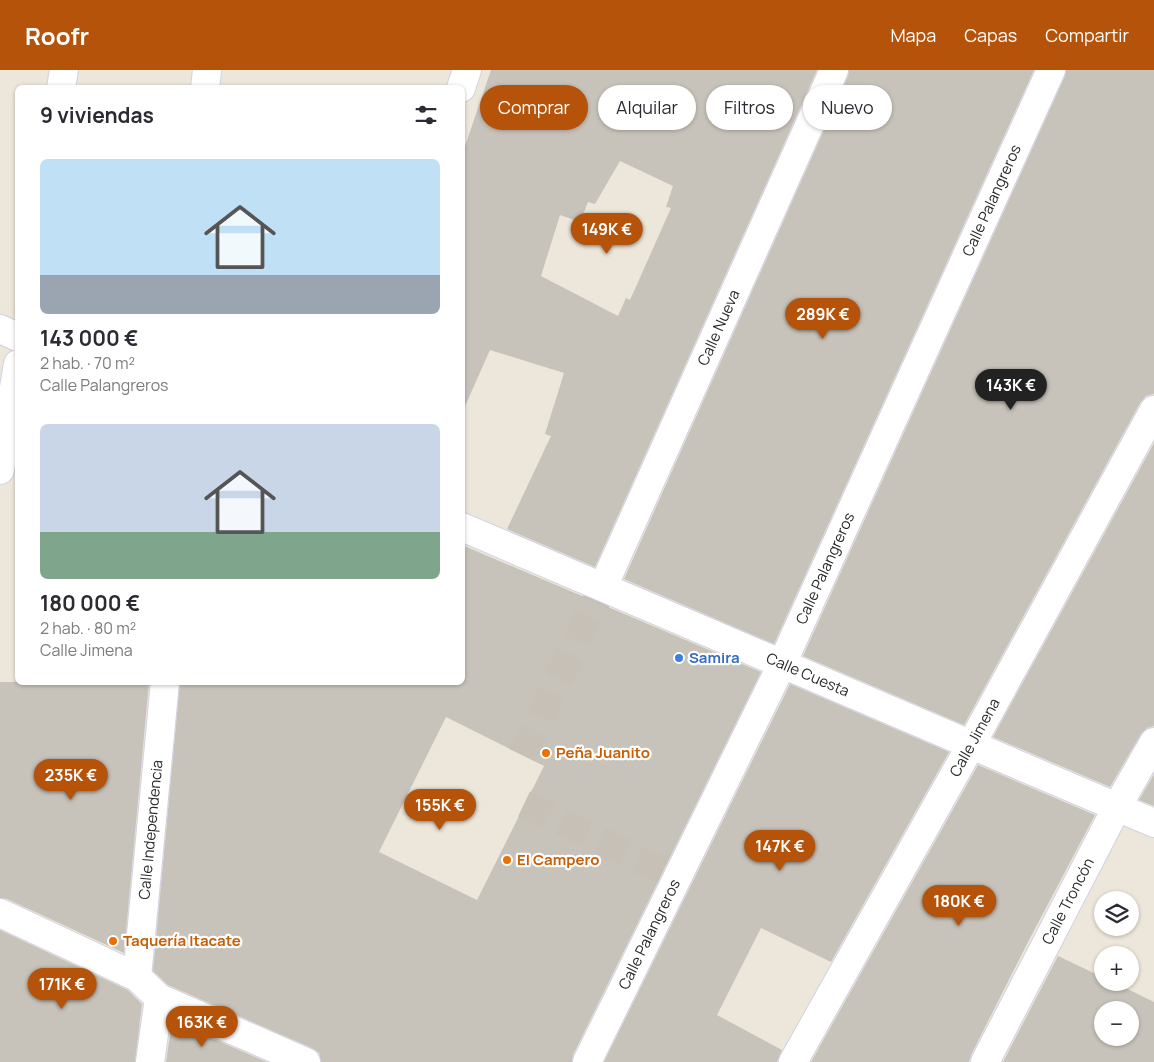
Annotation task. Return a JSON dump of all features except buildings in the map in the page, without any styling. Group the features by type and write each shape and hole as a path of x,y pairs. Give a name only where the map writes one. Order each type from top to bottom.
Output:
{"street":[{"path":"62,85 64,70"},
{"path":"205,85 207,70"},
{"path":"462,85 467,70"},
{"name":"Calle Nueva","path":"604,587 834,70"},
{"name":"Calle Palangreros","path":"587,1062 782,664 1051,70"},
{"path":"0,330 15,336"},
{"path":"0,470 15,382"},
{"name":"Calle Jimena","path":"793,1062 971,745 1154,410"},
{"name":"Calle Cuesta","path":"465,528 1154,823"},
{"name":"Calle Independencia","path":"137,977 166,685"},
{"name":"Calle Troncón","path":"985,1062 1154,742"},
{"path":"0,913 137,977 159,998 306,1062"},
{"path":"150,1062 159,998"}],"tunnel":[{"path":"522,755 603,587"},
{"path":"524,804 677,877"}],"place":[{"name":"Samira","path":"679,658"},
{"name":"Peña Juanito","path":"546,753"},
{"name":"El Campero","path":"507,860"},
{"name":"Taquería Itacate","path":"113,941"}]}
